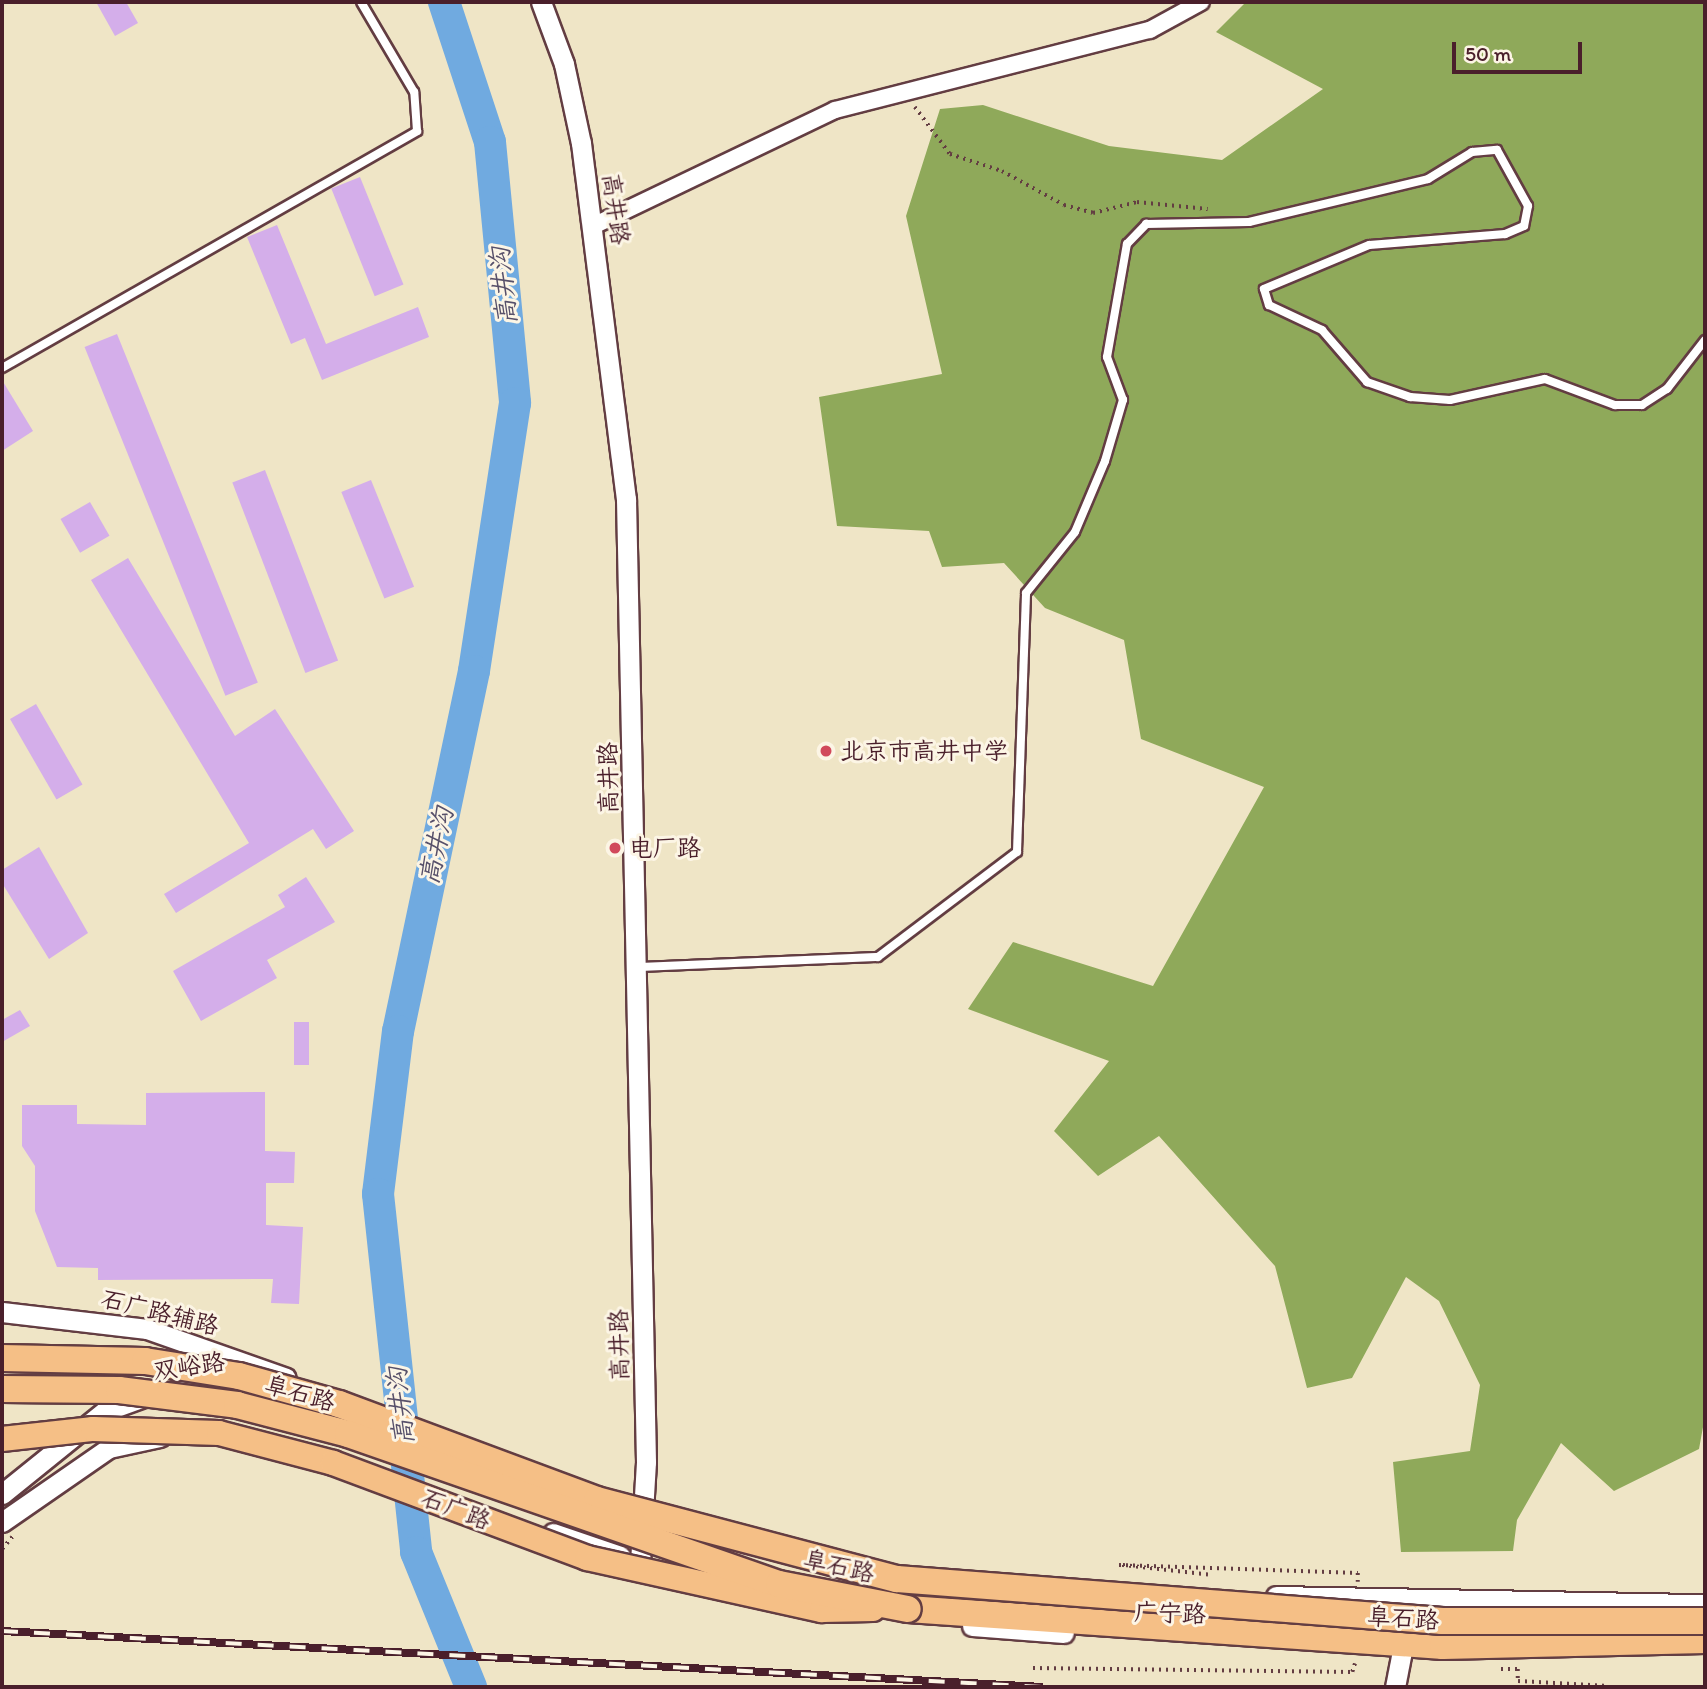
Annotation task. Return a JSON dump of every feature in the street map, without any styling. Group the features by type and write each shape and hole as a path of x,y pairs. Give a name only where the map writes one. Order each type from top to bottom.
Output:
{"highway":[{"name":"阜石路","path":"2,1359 145,1361 239,1376 339,1404 597,1500 897,1579 1442,1621 1705,1621"},
{"name":"阜石路","path":"2,1389 119,1390 237,1405 348,1434 779,1584 908,1609 1443,1646 1705,1640"}],"main road":[{"name":"石广路","path":"2,1439 93,1429 219,1433 333,1463 587,1558 822,1610 908,1609"}],"street":[{"name":"高井路","path":"541,2 564,64 595,225 627,527 645,1510 640,1562"},
{"path":"595,225 835,110 1150,30 1201,2"},
{"name":"石广路辅路","path":"2,1312 147,1329 340,1399"},
{"name":"石广路辅路","path":"2,1320 72,1326 153,1343 160,1360 152,1394"},
{"name":"双峪路","path":"2,1494 84,1423 152,1394 257,1383 340,1399 645,1510"},
{"path":"2,1522 109,1448 159,1437 263,1440 375,1470 640,1562"},
{"name":"广宁路","path":"645,1510 760,1548 912,1578 1119,1593 1705,1604"},
{"name":"广宁路","path":"640,1562 933,1622 1403,1646 1705,1651"},
{"path":"1395,1687 1403,1646"}],"lane":[{"path":"2,368 417,131 414,93 361,2"},
{"path":"636,967 878,957 1017,852 1026,593 1075,532 1105,461 1123,400 1108,357 1127,244 1146,224 1249,222 1428,179 1472,152 1497,150 1528,206 1524,226 1505,234 1369,245 1264,289 1269,305 1322,330 1367,382 1410,397 1450,400 1545,379 1615,405 1642,405 1667,389 1705,340"}],"path":[{"path":"903,91 950,154 1002,171 1065,205 1093,213 1138,202 1223,210"},
{"path":"1208,1574 1119,1565 1358,1573 1358,1592"},
{"path":"1033,1668 1352,1672 1352,1663"},
{"path":"1501,1669 1518,1669 1518,1681 1609,1686"}],"green space":[{"path":"1246,2 1705,2 1705,1416 1699,1449 1614,1491 1561,1443 1517,1520 1513,1551 1401,1552 1393,1462 1470,1451 1480,1385 1439,1301 1406,1277 1352,1378 1307,1388 1275,1266 1159,1136 1098,1176 1054,1131 1109,1061 968,1009 1013,942 1153,986 1264,787 1141,739 1124,640 1045,608 1004,563 942,567 929,531 837,526 819,397 942,374 906,216 940,109 983,105 1109,146 1222,160 1323,89 1216,32"}],"building":[{"path":"96,2 126,2 138,23 115,36"},
{"path":"360,177 403,285 375,296 331,189"},
{"path":"277,225 326,344 418,307 429,337 322,380 305,338 291,344 247,237"},
{"path":"117,334 258,683 225,696 85,347"},
{"path":"2,380 33,431 2,451"},
{"path":"265,470 338,660 305,673 232,483"},
{"path":"371,480 414,587 384,599 341,492"},
{"path":"90,502 110,536 80,553 61,519"},
{"path":"128,558 235,736 275,709 354,831 326,849 313,829 176,913 164,894 249,843 91,580"},
{"path":"36,704 82,785 57,800 10,719"},
{"path":"39,847 88,933 49,959 2,883 2,870"},
{"path":"306,877 335,922 267,960 277,978 201,1021 173,971 285,907 278,895"},
{"path":"20,1010 30,1026 2,1042 2,1020"},
{"path":"294,1022 309,1022 309,1065 294,1065"},
{"path":"265,1092 265,1151 295,1152 294,1183 266,1183 266,1225 303,1227 299,1304 271,1303 273,1279 98,1280 98,1268 57,1267 35,1211 35,1166 22,1146 22,1105 77,1105 77,1124 146,1125 146,1093"}],"waterway":[{"name":"高井沟","path":"444,2 490,142 515,403 474,671 398,1031 378,1194 416,1552 471,1687"}],"railway":[{"path":"2,1631 1042,1687"}],"place":[{"name":"北京市高井中学","path":"826,751"},
{"name":"电厂路","path":"615,848"}]}
